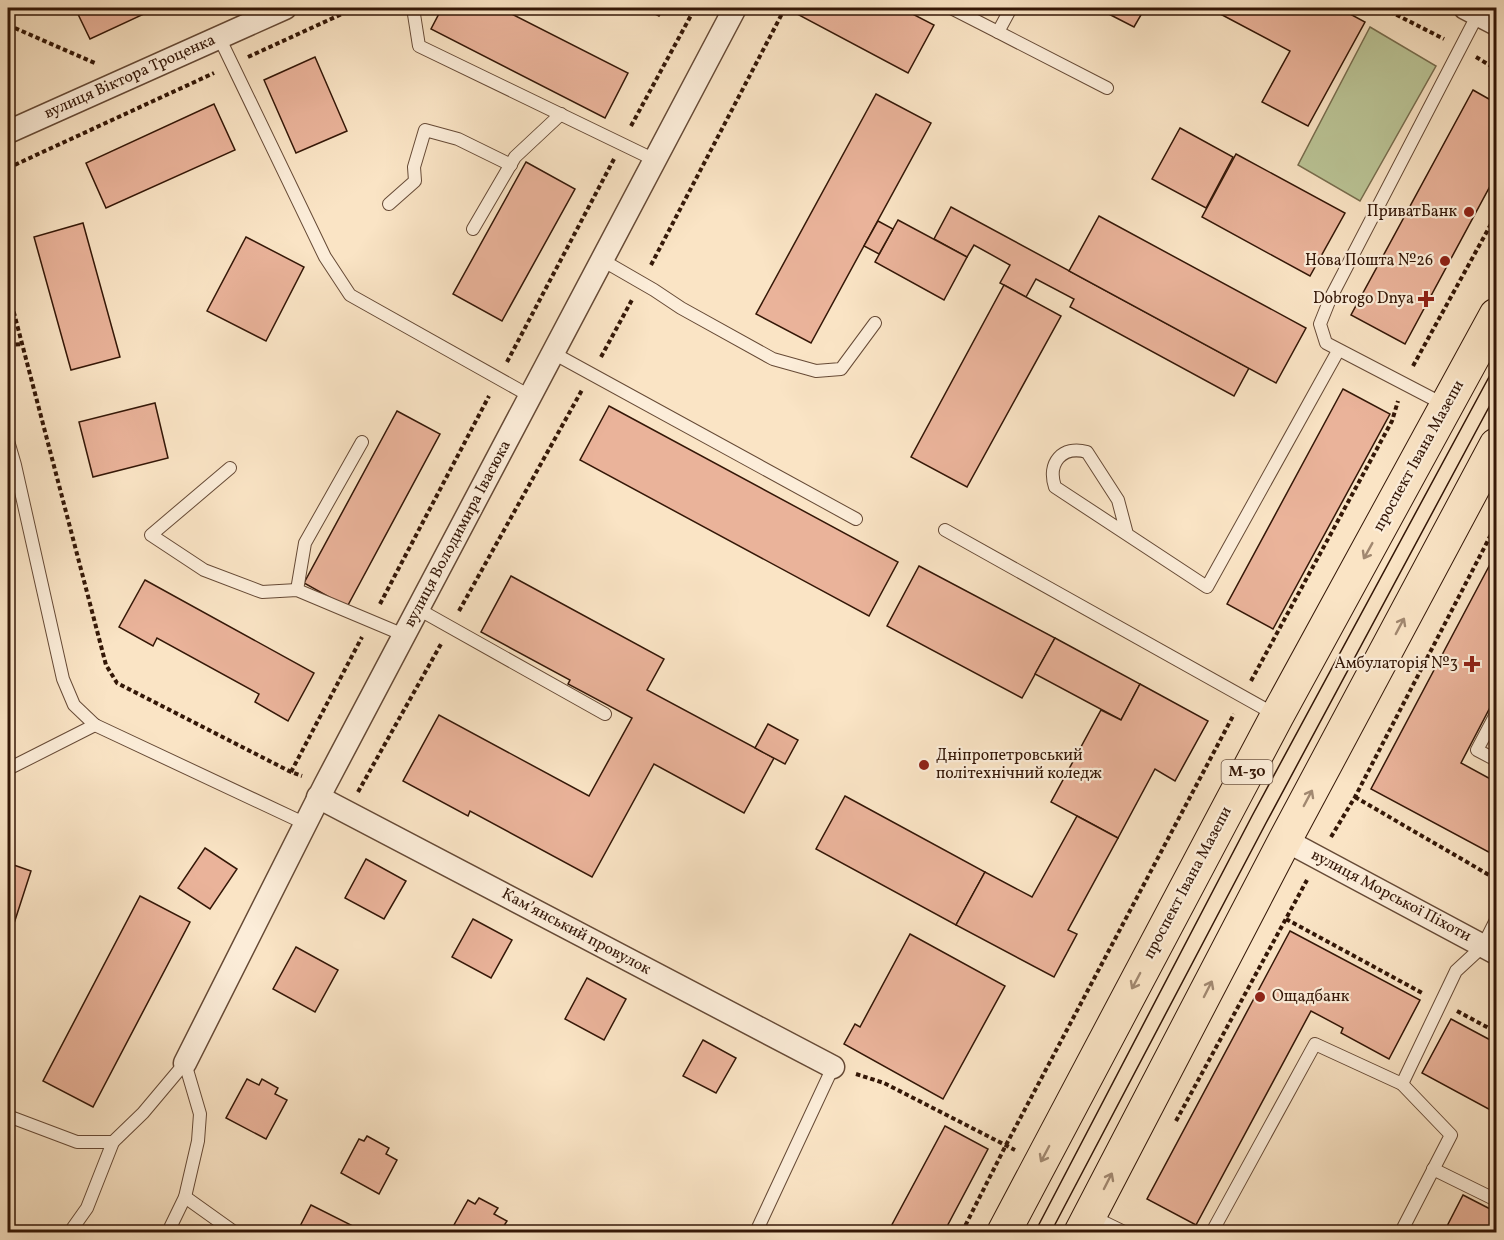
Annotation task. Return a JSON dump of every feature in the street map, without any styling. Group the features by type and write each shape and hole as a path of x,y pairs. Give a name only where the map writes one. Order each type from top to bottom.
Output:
{"highway":[{"name":"проспект Івана Мазепи","path":"1004,1233 1277,716 1497,315"},
{"path":"1086,1224 1285,840 1494,456"}],"street":[{"name":"вулиця Віктора Троценка","path":"8,132 285,8"},
{"name":"вулиця Володимира Івасюка","path":"185,1063 318,797 735,8"},
{"name":"Камʼянський провулок","path":"318,797 833,1066"},
{"name":"вулиця Морської Піхоти","path":"1285,840 1490,950"}],"lane":[{"path":"413,8 419,46 655,160"},
{"path":"951,8 1107,88"},
{"path":"998,32 1011,8"},
{"path":"1447,406 1326,344 1320,324 1330,299 1480,15"},
{"path":"219,37 325,257 350,294 530,396"},
{"path":"473,229 515,157 561,114"},
{"path":"388,204 415,181 414,167 425,130 458,138 511,165"},
{"path":"602,260 681,308 773,359 816,371 841,369 875,322"},
{"path":"1127,534 1118,500 1087,452 1071,450 1056,460 1052,478 1055,487 1127,534 1208,586 1338,351"},
{"path":"553,353 856,519"},
{"path":"8,441 63,679 74,705 95,726 306,824"},
{"path":"297,590 305,543 362,442"},
{"path":"230,468 151,535 204,570 262,592 297,590 404,635"},
{"path":"945,530 1277,716"},
{"path":"418,609 605,714"},
{"path":"1497,714 1477,750 1497,760"},
{"path":"8,768 95,726"},
{"path":"1402,1084 1456,971 1490,950 1497,920"},
{"path":"1212,1233 1315,1044 1402,1084 1451,1135 1401,1233"},
{"path":"70,1233 87,1208 113,1142 143,1113 185,1063"},
{"path":"168,1233 185,1197 198,1141 200,1114 185,1063"},
{"path":"756,1233 833,1066"},
{"path":"8,1116 77,1142 113,1142"},
{"path":"1433,1169 1497,1200"},
{"path":"185,1197 234,1233"},
{"path":"1086,1224 1124,1233"}],"path":[{"path":"8,168 356,8"},
{"path":"347,812 642,283 785,8"},
{"path":"1383,8 1497,69"},
{"path":"8,25 97,65 107,60"},
{"path":"963,1233 1006,1145 1392,421 1404,384 1497,215"},
{"path":"8,290 106,665 117,683 291,772"},
{"path":"8,345 22,344"},
{"path":"1173,1126 1319,857 1355,797 1497,525"},
{"path":"1355,797 1497,879"},
{"path":"1286,919 1497,1032"},
{"path":"833,1066 884,1083 1041,1163"}],"green space":[{"path":"1370,27 1436,66 1360,201 1298,165"}],"building":[{"path":"75,8 141,8 144,14 90,39"},
{"path":"442,8 500,8 628,73 605,118 431,29"},
{"path":"643,8 664,8 659,16"},
{"path":"800,8 901,8 934,25 908,73 797,14"},
{"path":"1097,8 1145,8 1134,27"},
{"path":"1209,8 1339,8 1365,22 1308,126 1262,102 1290,51"},
{"path":"315,57 347,131 296,153 264,80"},
{"path":"1473,90 1496,103 1496,175 1405,344 1351,315"},
{"path":"876,94 931,123 811,343 756,314"},
{"path":"214,104 235,150 106,208 86,163"},
{"path":"1180,128 1233,157 1206,208 1152,179"},
{"path":"1236,154 1345,213 1310,276 1202,217"},
{"path":"526,162 575,189 502,321 453,294"},
{"path":"951,207 1249,368 1234,396 1070,307 1074,299 1036,279 1026,297 1000,283 1010,265 974,245 967,257 934,239"},
{"path":"1099,216 1306,328 1276,383 1069,271"},
{"path":"898,220 967,257 944,300 875,262"},
{"path":"878,221 893,229 879,254 864,246"},
{"path":"83,223 120,357 71,370 34,237"},
{"path":"246,237 304,267 266,341 207,311"},
{"path":"1004,285 1061,316 967,487 911,457"},
{"path":"1343,389 1390,414 1273,629 1227,604"},
{"path":"155,403 168,458 93,477 79,422"},
{"path":"609,406 898,562 869,616 580,460"},
{"path":"397,411 440,434 347,607 304,583"},
{"path":"1496,553 1496,696 1461,763 1496,782 1496,856 1371,789"},
{"path":"919,566 1055,638 1022,698 887,626"},
{"path":"511,576 664,659 647,690 774,758 744,813 654,764 592,877 470,811 468,816 403,781 439,715 589,796 632,718 568,684 570,680 481,632"},
{"path":"145,580 314,673 288,721 255,702 259,694 157,638 153,646 119,627"},
{"path":"1055,638 1140,684 1121,720 1035,674"},
{"path":"1140,684 1208,721 1175,781 1155,769 1118,838 1051,802 1101,710 1121,720"},
{"path":"768,724 798,740 785,764 755,748"},
{"path":"845,796 985,872 956,925 816,849"},
{"path":"1077,816 1118,838 1068,930 1077,934 1054,977 956,925 985,872 1032,897"},
{"path":"205,848 237,869 210,909 178,888"},
{"path":"366,859 406,881 384,919 345,898"},
{"path":"8,863 31,871 8,942"},
{"path":"140,896 190,922 93,1107 43,1081"},
{"path":"473,919 512,940 491,978 452,957"},
{"path":"1290,931 1420,1000 1389,1059 1341,1033 1343,1028 1311,1011 1196,1225 1147,1199"},
{"path":"910,934 1005,986 943,1099 844,1044 855,1024 860,1027"},
{"path":"296,947 338,970 315,1012 273,989"},
{"path":"587,978 626,999 604,1040 565,1019"},
{"path":"1451,1019 1496,1043 1496,1113 1422,1073"},
{"path":"703,1040 736,1058 716,1093 683,1076"},
{"path":"247,1079 259,1085 262,1079 278,1088 275,1094 287,1100 266,1139 226,1118"},
{"path":"945,1126 988,1149 944,1232 888,1232"},
{"path":"367,1136 389,1148 386,1154 397,1160 379,1194 341,1173 359,1139 364,1141"},
{"path":"1463,1195 1496,1212 1496,1232 1444,1232"},
{"path":"479,1198 498,1208 494,1214 507,1221 500,1232 450,1232 468,1200 475,1204"},
{"path":"311,1205 355,1227 353,1232 297,1232"}],"tram line":[{"path":"1035,1232 1252,816 1496,364"},
{"path":"1051,1232 1266,823 1496,394"}],"place":[{"name":"ПриватБанк","path":"1469,212"},
{"name":"Нова Пошта №26","path":"1445,261"},
{"name":"Dobrogo Dnya","path":"1426,299"},
{"name":"Амбулаторія №3","path":"1472,664"},
{"name":"Дніпропетровський політехнічний коледж","path":"924,765"},
{"name":"Ощадбанк","path":"1260,997"}]}
